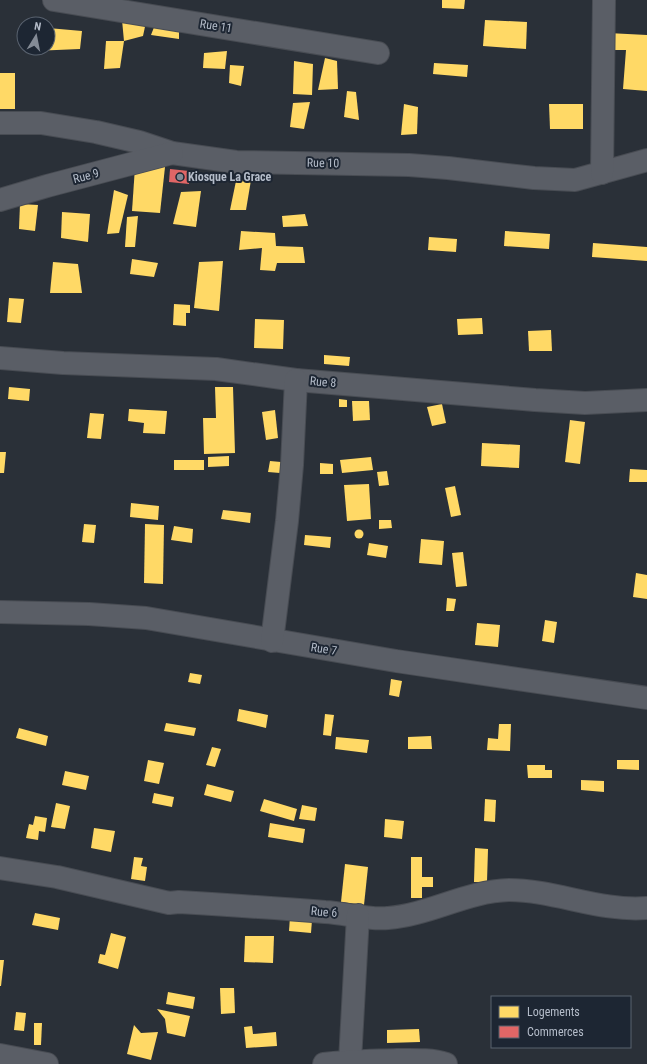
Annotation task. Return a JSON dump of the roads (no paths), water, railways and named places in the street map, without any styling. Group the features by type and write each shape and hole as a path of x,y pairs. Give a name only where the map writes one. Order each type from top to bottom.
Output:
{"street":[{"name":"Rue 11","path":"54,0 378,53"},
{"path":"602,173 604,0"},
{"name":"Rue 10","path":"0,123 41,123 96,132 139,142 172,153 236,162 409,165 534,178 575,180 647,160"},
{"name":"Rue 9","path":"0,200 46,186 172,153"},
{"name":"Rue 8","path":"0,358 63,363 216,369 296,380 535,400 585,403 647,400"},
{"path":"272,641 287,521 292,464 296,380"},
{"name":"Rue 7","path":"0,612 89,614 146,618 272,641 396,661 647,698"},
{"name":"Rue 6","path":"0,868 57,877 169,903 179,902 275,907 386,918 411,915 480,894 510,890 528,891 610,906 647,908"},
{"path":"350,1061 358,916"},
{"path":"0,1055 47,1064"},
{"path":"324,1064 350,1061 430,1061 446,1064"}],"place":[{"name":"Kiosque La Grace","path":"180,177"}]}
